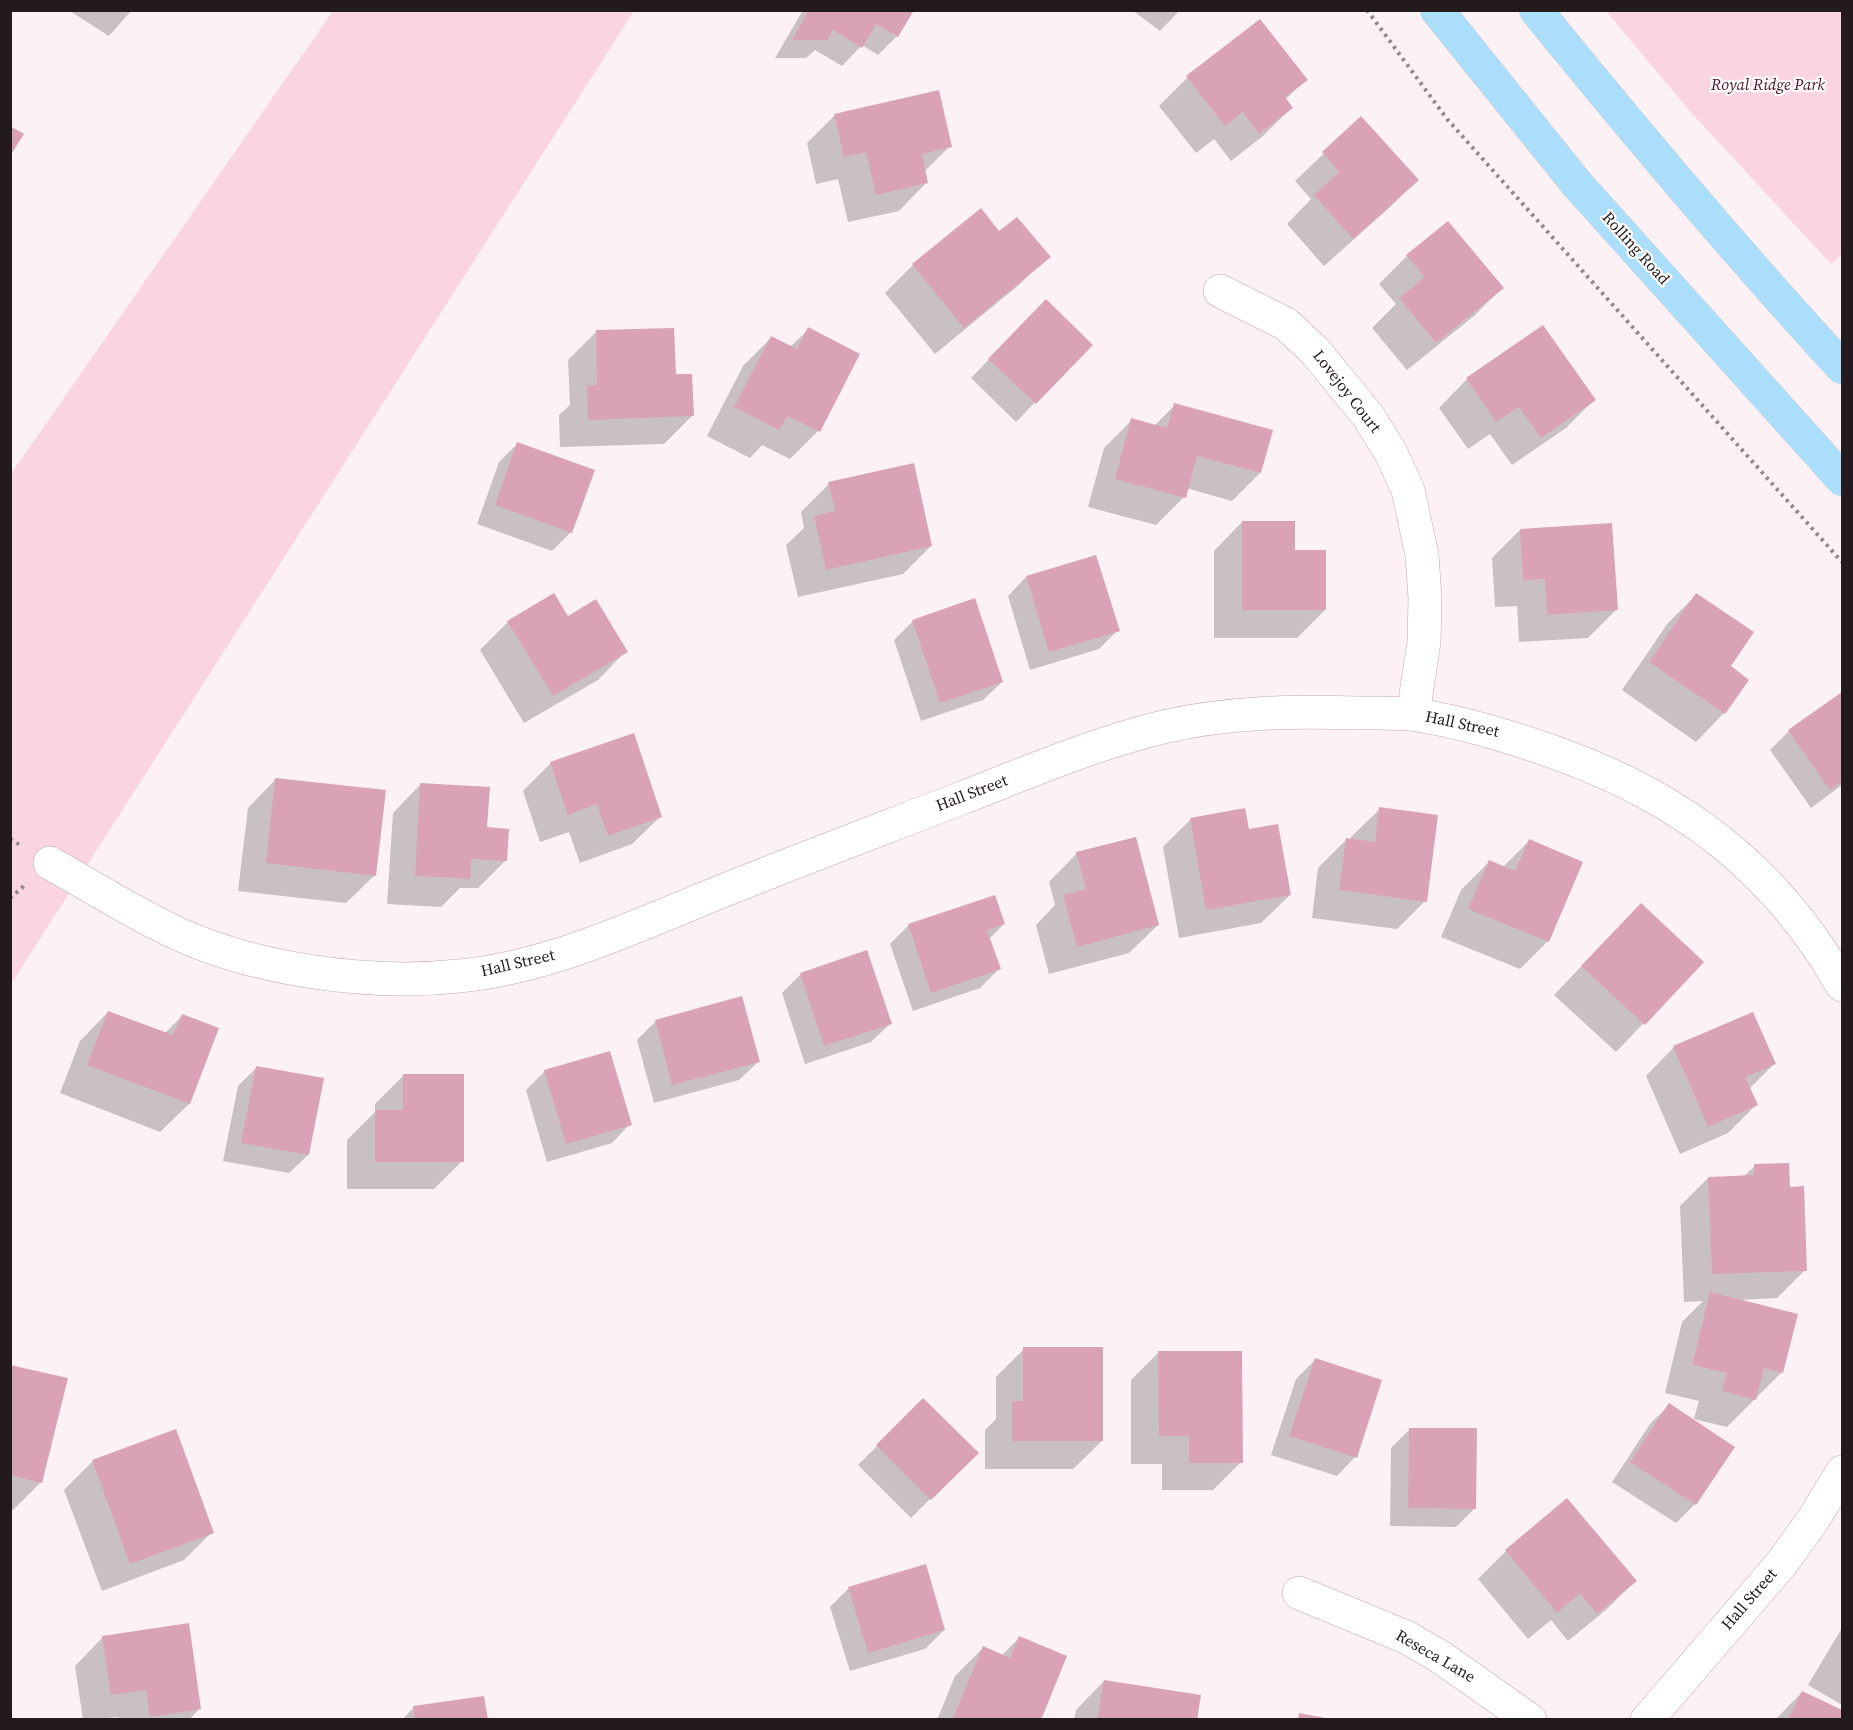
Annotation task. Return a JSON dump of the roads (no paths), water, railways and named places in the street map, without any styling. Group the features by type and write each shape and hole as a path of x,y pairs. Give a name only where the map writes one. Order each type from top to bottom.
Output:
{"main road":[{"name":"Rolling Road","path":"1437,10 1577,184 1842,479"},
{"path":"1536,10 1638,135 1842,367"}],"street":[{"name":"Lovejoy Court","path":"1220,291 1286,324 1315,351 1368,416 1391,453 1408,490 1422,555 1425,598 1424,642 1413,714"},
{"name":"Hall Street","path":"50,864 165,928 226,952 306,971 376,980 455,977 496,971 542,960 591,944 1084,751 1163,727 1225,716 1290,711 1413,714 1502,734 1590,765 1651,794 1697,823 1740,856 1783,899 1812,936 1842,985"},
{"name":"Hall Street","path":"1647,1719 1782,1563 1813,1520 1842,1472"},
{"name":"Reseca Lane","path":"1299,1593 1406,1637 1439,1656 1530,1719"}],"park label":[{"name":"Royal Ridge Park","path":"1768,86"}]}
